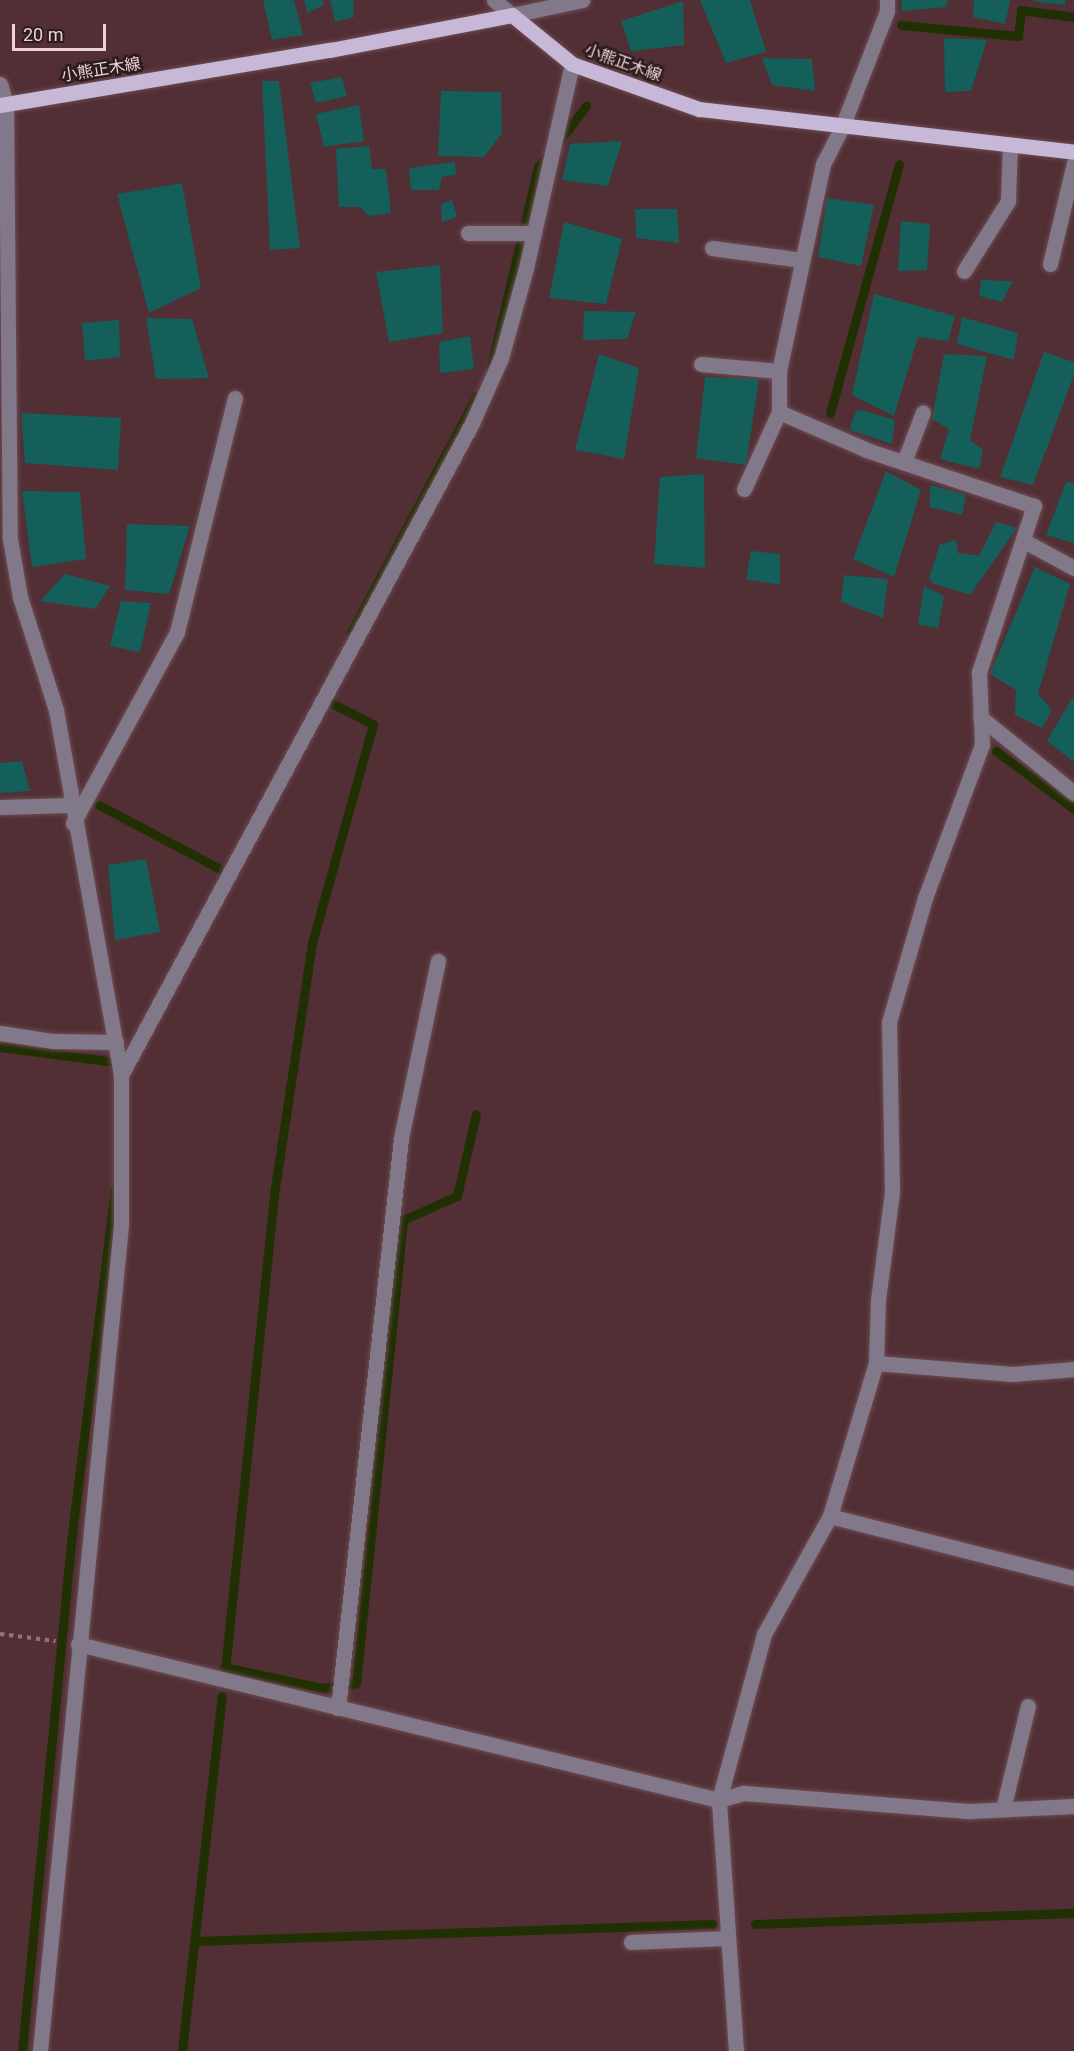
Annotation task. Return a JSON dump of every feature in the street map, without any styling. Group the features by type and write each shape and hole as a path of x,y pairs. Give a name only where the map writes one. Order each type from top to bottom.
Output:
{"main road":[{"name":"小熊正木線","path":"3,104 330,50 512,15 572,64 699,109 1074,152"}],"street":[{"path":"494,0 512,15 582,0"},
{"path":"744,489 779,412 779,371 823,164 842,127 887,11 887,0"},
{"path":"122,1075 472,423 501,358 572,64"},
{"path":"0,84 3,104 5,539 20,597 56,710 73,823 122,1075 122,1225 78,1644 40,2051"},
{"path":"964,271 1008,201 1010,145"},
{"path":"1050,264 1074,163"},
{"path":"468,233 532,232"},
{"path":"712,248 802,260"},
{"path":"701,364 779,371"},
{"path":"73,823 177,632 235,398"},
{"path":"735,2051 719,1800 764,1634 830,1516 876,1363 878,1300 892,1192 889,1022 925,898 982,745 979,672 1034,506 904,462 779,412"},
{"path":"904,462 923,412"},
{"path":"1024,540 1074,568"},
{"path":"980,717 1074,793"},
{"path":"0,807 70,805"},
{"path":"338,1708 401,1138 438,961"},
{"path":"0,1033 53,1041 116,1042"},
{"path":"876,1363 1013,1374 1074,1370"},
{"path":"830,1516 1074,1578"},
{"path":"78,1644 719,1800 744,1793 970,1811 1074,1806"},
{"path":"1003,1809 1028,1706"},
{"path":"632,1942 728,1938"}],"path":[{"path":"0,1634 78,1644"}],"building":[{"path":"263,0 294,0 303,35 272,40"},
{"path":"304,0 322,0 324,5 307,13"},
{"path":"330,0 353,0 354,17 335,22"},
{"path":"700,0 750,0 766,52 726,63"},
{"path":"901,0 947,0 947,7 902,11"},
{"path":"974,0 1010,0 1005,24 973,17"},
{"path":"1065,0 1065,5 1033,1"},
{"path":"683,1 684,45 631,51 621,21"},
{"path":"944,38 987,40 971,91 945,92"},
{"path":"762,58 812,59 815,91 772,85"},
{"path":"342,77 347,96 316,103 310,83"},
{"path":"262,81 279,81 300,248 270,250"},
{"path":"441,91 501,92 502,133 484,157 438,156"},
{"path":"359,105 364,141 324,147 316,114"},
{"path":"622,141 608,186 562,180 570,144"},
{"path":"369,146 372,169 386,169 391,213 369,216 360,207 339,207 336,149"},
{"path":"455,162 456,175 442,177 439,190 411,190 409,168"},
{"path":"182,183 201,288 149,313 117,194"},
{"path":"827,198 874,205 861,266 818,257"},
{"path":"452,200 457,217 442,222 441,204"},
{"path":"635,209 677,209 679,243 636,238"},
{"path":"901,221 930,224 927,270 898,271"},
{"path":"564,222 622,239 606,304 549,298"},
{"path":"440,265 443,333 389,342 376,272"},
{"path":"981,280 1013,281 1002,302 979,296"},
{"path":"874,294 955,316 948,341 918,337 894,416 852,395"},
{"path":"584,311 636,312 627,339 583,340"},
{"path":"962,317 1018,333 1014,360 957,344"},
{"path":"146,318 192,319 209,378 156,379"},
{"path":"119,320 120,357 85,361 82,323"},
{"path":"470,336 474,369 440,373 439,342"},
{"path":"1044,352 1074,362 1074,375 1033,485 1000,477"},
{"path":"599,354 639,368 624,459 575,450"},
{"path":"944,354 987,356 970,440 983,450 979,469 940,459 949,429 932,419"},
{"path":"705,377 759,379 746,465 696,458"},
{"path":"857,409 895,420 892,444 849,430"},
{"path":"21,413 121,418 118,470 25,463"},
{"path":"886,471 921,490 894,577 853,559"},
{"path":"704,474 705,568 654,564 660,477"},
{"path":"1066,482 1074,483 1074,543 1046,535"},
{"path":"930,485 966,495 962,515 930,507"},
{"path":"22,491 80,492 86,559 32,567"},
{"path":"996,522 1017,528 970,595 932,583 929,578 940,544 956,540 958,553 979,556"},
{"path":"127,524 190,526 169,594 125,590"},
{"path":"751,551 780,554 780,585 746,579"},
{"path":"1035,567 1070,584 1038,694 1052,710 1042,728 1015,715 1016,690 990,674"},
{"path":"65,574 110,586 95,609 40,601"},
{"path":"844,575 888,579 883,618 841,602"},
{"path":"924,586 944,596 938,628 918,625"},
{"path":"121,601 151,603 140,652 110,646"},
{"path":"1072,698 1074,699 1074,762 1047,741"},
{"path":"22,761 30,791 0,793 0,763"},
{"path":"146,859 160,932 115,940 108,865"}],"waterway":[{"path":"901,25 1018,36 1021,10 1074,17"},
{"path":"557,144 586,106"},
{"path":"491,366 538,167 548,155"},
{"path":"830,413 899,164"},
{"path":"351,632 477,395"},
{"path":"225,1670 275,1188 312,943 373,724 333,704"},
{"path":"996,751 1074,809"},
{"path":"99,805 226,872"},
{"path":"0,1047 123,1063"},
{"path":"224,1667 322,1688 356,1683 403,1220 457,1196 476,1114"},
{"path":"22,2051 71,1542 115,1189"},
{"path":"182,2051 222,1696"},
{"path":"755,1924 1074,1913"},
{"path":"195,1941 713,1924"}]}
